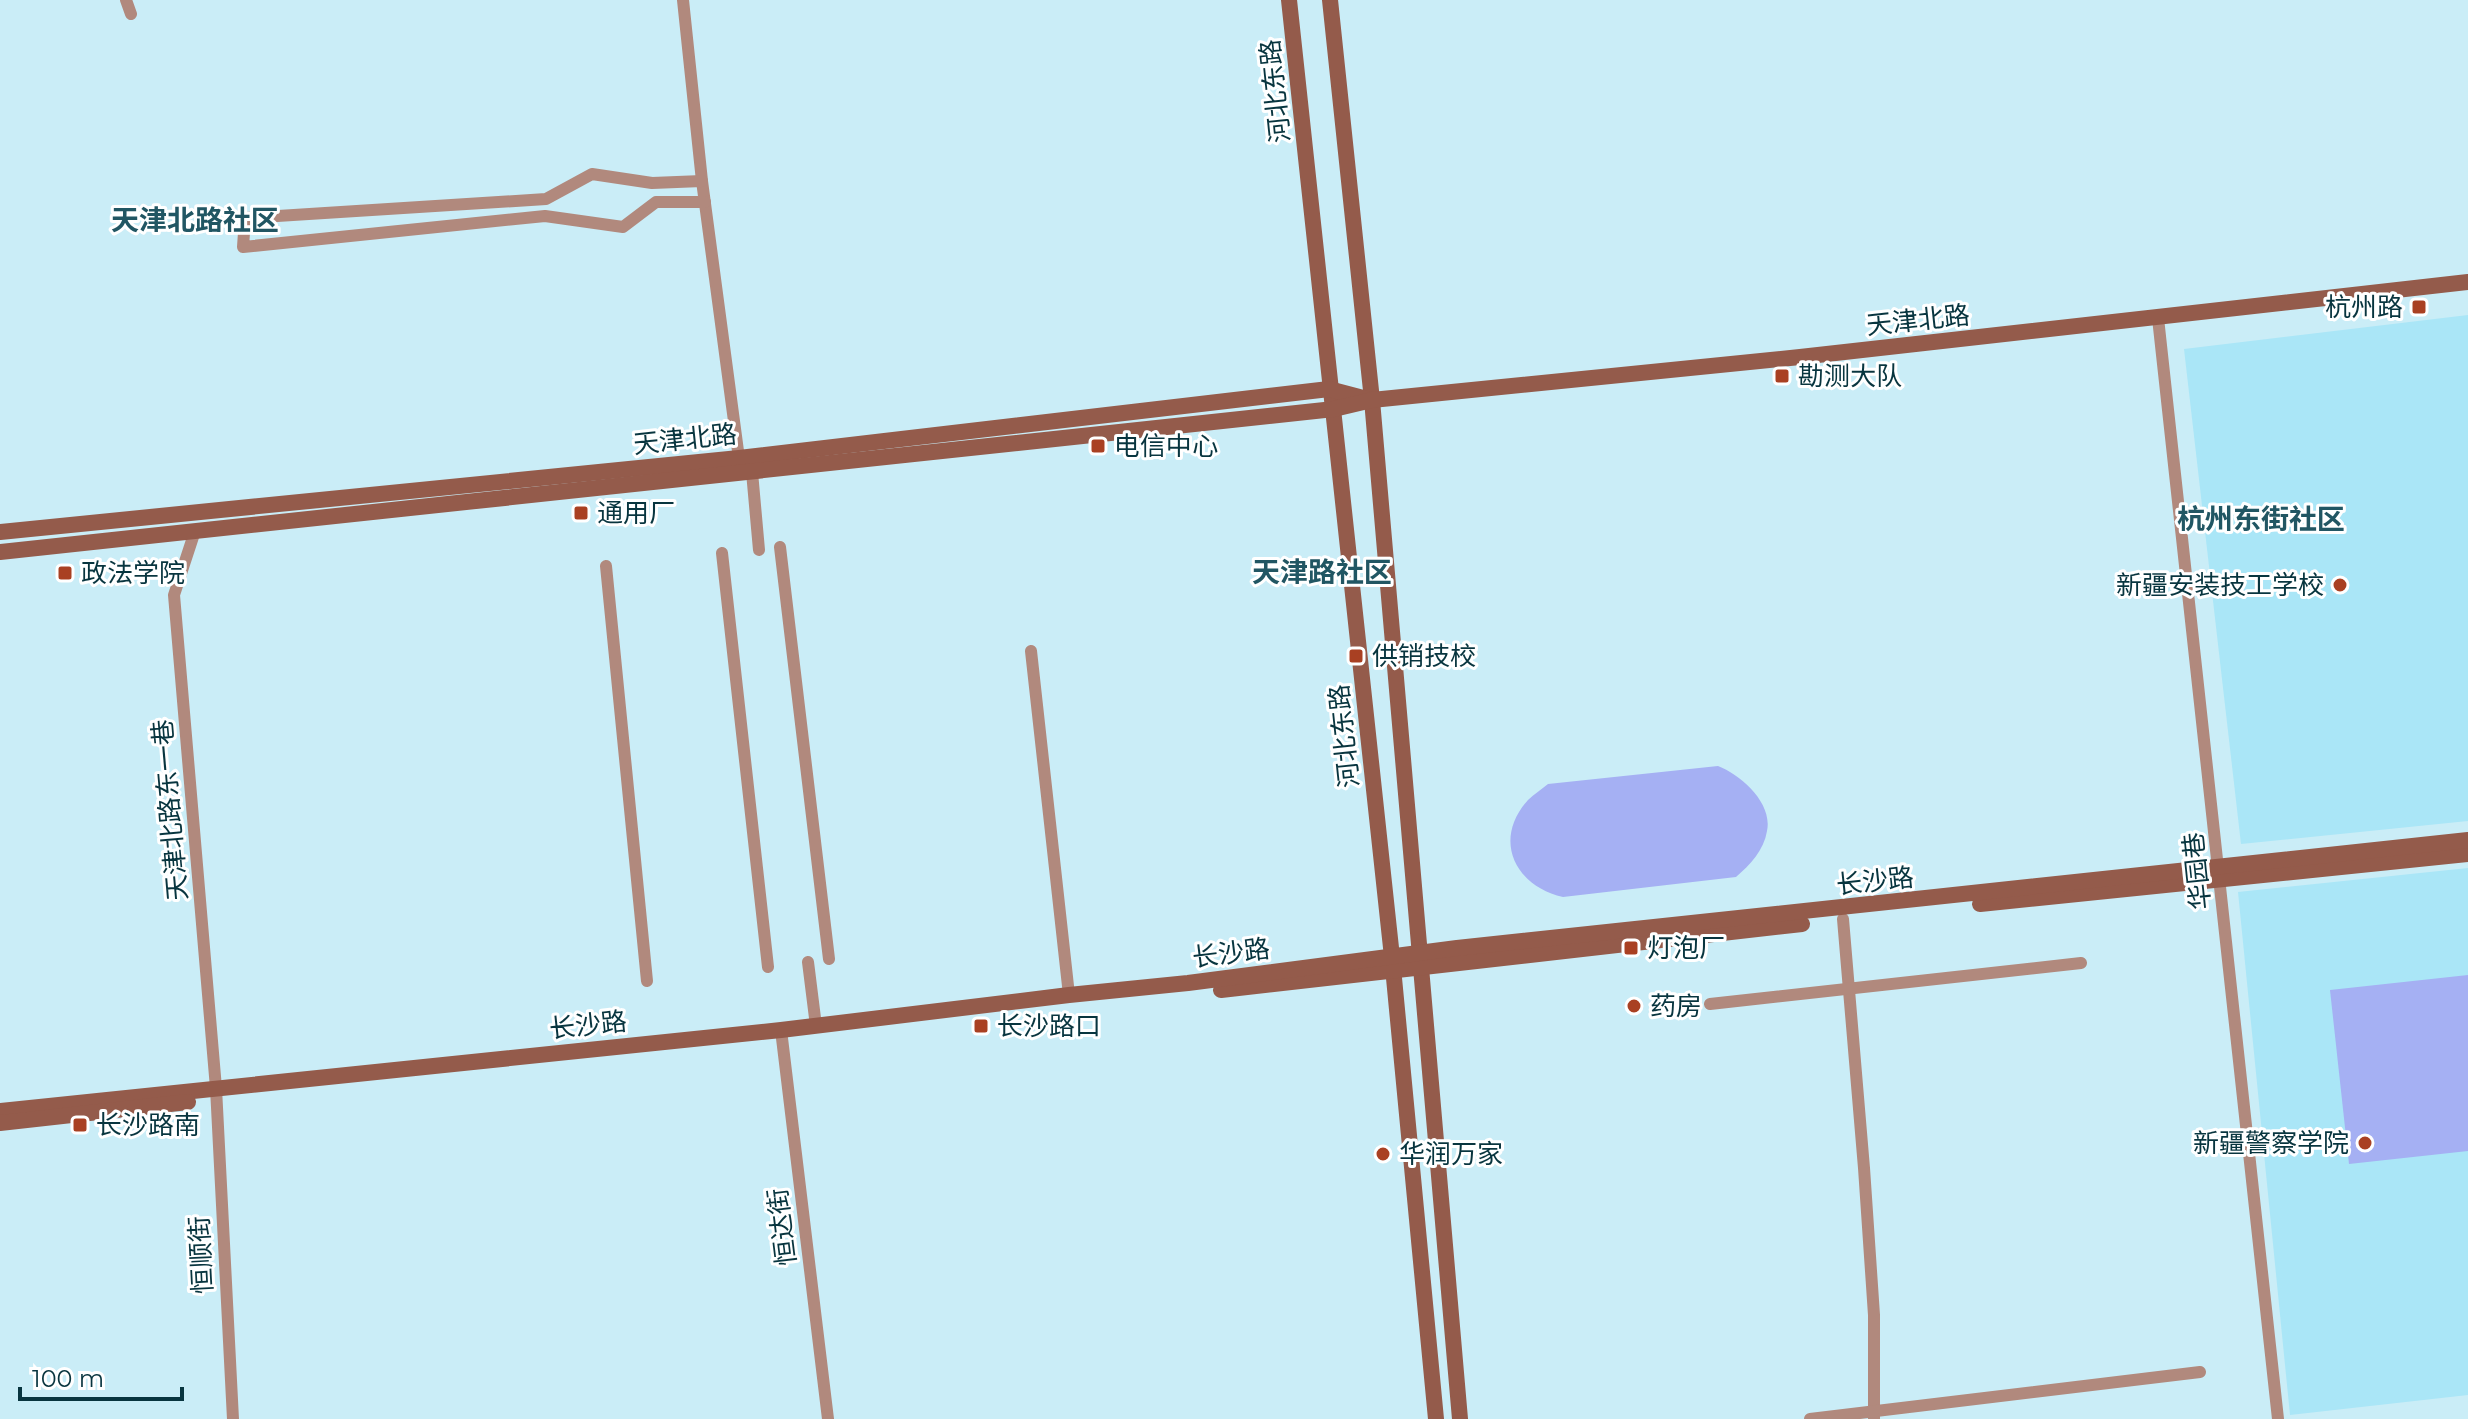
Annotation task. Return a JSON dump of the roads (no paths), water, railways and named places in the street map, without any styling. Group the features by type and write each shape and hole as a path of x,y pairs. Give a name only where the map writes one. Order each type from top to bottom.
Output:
{"street":[{"path":"126,0 131,14"},
{"path":"683,0 702,181 759,550"},
{"name":"河北东路","path":"1289,0 1393,965 1436,1419"},
{"path":"1330,0 1372,400 1460,1419"},
{"path":"702,181 652,183 592,174 546,199 245,218 243,247 545,216 623,227 656,202 705,202"},
{"name":"天津北路","path":"0,532 744,467 1334,409 1372,400 1814,356 2468,282"},
{"name":"华园巷","path":"2158,318 2278,1419"},
{"name":"天津北路","path":"0,552 744,467 1329,389 1372,400"},
{"name":"天津北路东一巷","path":"195,531 174,595 216,1093"},
{"path":"780,547 829,959"},
{"path":"722,553 768,967"},
{"path":"606,566 647,981"},
{"path":"1031,651 1069,995"},
{"name":"长沙路","path":"1421,960 1843,919 2468,840"},
{"name":"长沙路","path":"0,1111 216,1093 781,1034 2219,873 2468,854"},
{"path":"1843,919 1872,1286 1874,1415"},
{"path":"808,962 816,1026"},
{"path":"1710,1004 2081,963"},
{"name":"长沙路","path":"781,1034 816,1026 1069,995 1393,965"},
{"name":"恒达街","path":"781,1034 828,1419"},
{"name":"长沙路","path":"0,1123 216,1093"},
{"name":"恒顺街","path":"216,1093 233,1419"},
{"path":"1810,1419 1874,1415 2200,1372"}],"place":[{"name":"杭州路","path":"2419,307"},
{"name":"勘测大队","path":"1782,376"},
{"name":"电信中心","path":"1098,446"},
{"name":"通用厂","path":"581,513"},
{"name":"政法学院","path":"65,573"},
{"name":"新疆安装技工学校","path":"2340,585"},
{"name":"供销技校","path":"1356,656"},
{"name":"灯泡厂","path":"1631,948"},
{"name":"药房","path":"1634,1006"},
{"name":"长沙路口","path":"981,1026"},
{"name":"长沙路南","path":"80,1125"},
{"name":"新疆警察学院","path":"2365,1143"},
{"name":"华润万家","path":"1383,1154"}],"district":[{"name":"天津北路社区","path":"195,220"},
{"name":"杭州东街社区","path":"2261,519"},
{"name":"天津路社区","path":"1322,572"}]}
